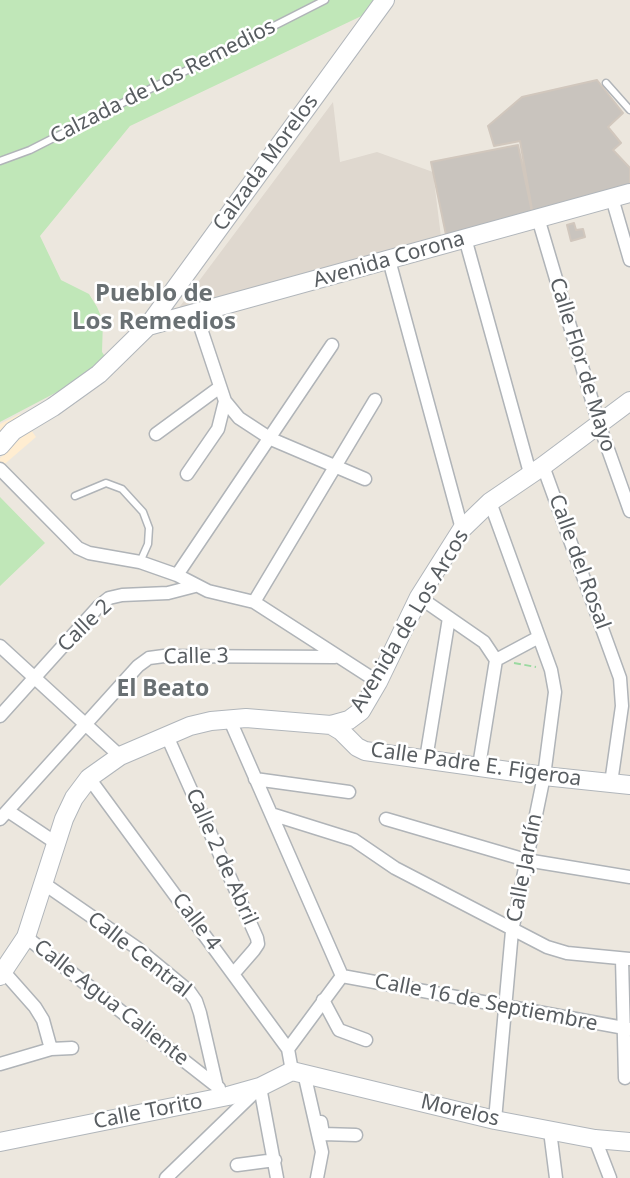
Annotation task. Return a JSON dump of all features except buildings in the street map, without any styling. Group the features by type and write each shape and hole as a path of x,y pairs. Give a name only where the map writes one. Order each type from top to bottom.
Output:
{"main road":[{"name":"Calzada Morelos","path":"0,446 13,431 99,374 148,326 385,0"},
{"name":"Avenida Corona","path":"148,326 630,193"},
{"name":"Avenida de Los Arcos","path":"2,974 26,937 56,842 74,798 89,778 120,756 190,726 229,718 331,726 349,720 361,711 419,597 462,529 490,502 630,401"},
{"name":"Calle Padre E. Figeroa","path":"331,726 365,751 630,785"},
{"name":"Calle Torito","path":"0,1142 223,1091 260,1087 303,1073"},
{"name":"Morelos","path":"303,1073 495,1120 595,1139 630,1142"}],"street":[{"path":"612,198 630,260"},
{"name":"Calle Flor de Mayo","path":"538,218 599,424 630,511"},
{"name":"Calle del Rosal","path":"465,238 536,470 620,678 622,706 611,783"},
{"path":"389,260 462,529"},
{"path":"196,314 219,387 225,401 239,418 271,439 365,479"},
{"path":"177,575 332,345"},
{"path":"156,434 219,387"},
{"path":"254,602 375,400"},
{"path":"187,474 218,429 225,401"},
{"path":"0,469 78,548 140,562 177,575 195,586 254,602 378,682"},
{"name":"Calle Jardín","path":"490,502 551,670 554,703 544,776 512,931 495,1120"},
{"name":"Calle 2","path":"0,716 109,598 168,593 195,586"},
{"path":"419,597 484,642 496,660 479,766"},
{"path":"426,759 449,618"},
{"path":"496,660 539,637"},
{"path":"0,646 120,756"},
{"name":"Calle 3","path":"4,815 138,666 149,658 336,657"},
{"path":"229,718 342,976 288,1049"},
{"name":"Calle 2 de Abril","path":"167,736 257,938 258,944 234,973"},
{"name":"Calle 4","path":"89,778 234,973 303,1073"},
{"path":"255,779 349,792"},
{"path":"271,814 354,841 395,868 547,947 566,953 626,959 625,1078"},
{"path":"4,815 56,842"},
{"path":"386,819 526,860 630,877"},
{"name":"Calle Central","path":"43,883 137,948 189,991 196,1001 223,1091"},
{"name":"Calle Agua Caliente","path":"26,937 223,1091"},
{"path":"2,974 35,1007 43,1020 51,1049"},
{"name":"Calle 16 de Septiembre","path":"342,976 626,1029"},
{"path":"323,1000 339,1030 366,1040"},
{"path":"0,1064 51,1049 72,1048"},
{"path":"303,1073 323,1134 356,1135"},
{"path":"303,1073 322,1152 317,1178"},
{"path":"260,1087 277,1178"},
{"path":"166,1178 260,1087"},
{"path":"550,1131 556,1178"},
{"path":"595,1139 610,1178"},
{"path":"237,1165 275,1160"}],"lane":[{"name":"Calzada de Los Remedios","path":"0,161 30,150 325,0"},
{"path":"606,83 630,110"},
{"path":"75,496 106,483 122,489 143,512 149,528 148,544 140,562"}],"path":[{"path":"496,660 551,670"}],"shaded area":[{"path":"333,102 340,162 377,152 433,172 441,237 175,313"},
{"path":"20,414 36,437 0,468 0,458 26,433 0,439 0,424"}],"green space":[{"path":"0,0 380,0 372,11 130,126 40,236 61,280 89,294 97,307 103,321 102,352 106,358 78,381 0,422"},
{"path":"0,497 45,543 0,586"}],"district":[{"name":"Pueblo de Los Remedios","path":"154,308"},
{"name":"El Beato","path":"163,689"}]}
